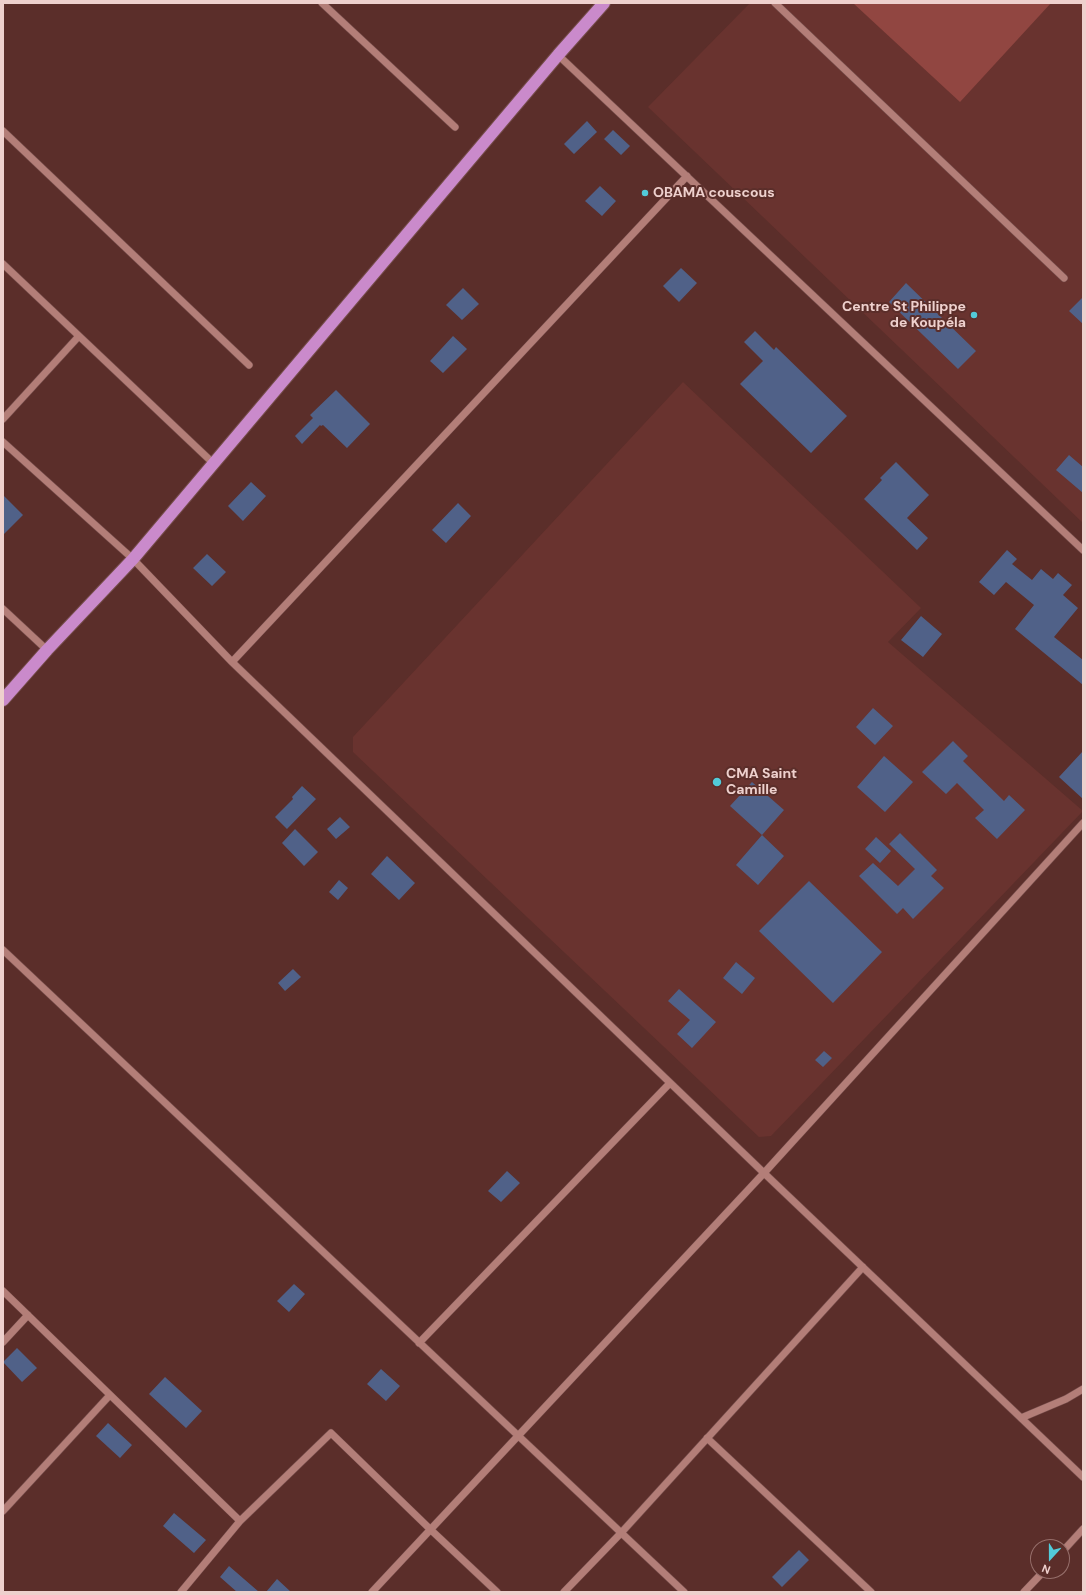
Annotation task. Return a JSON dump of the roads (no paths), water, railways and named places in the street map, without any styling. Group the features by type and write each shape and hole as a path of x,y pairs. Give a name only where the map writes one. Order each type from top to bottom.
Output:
{"highway":[{"path":"3,700 47,650 133,559 558,55 604,3"}],"street":[{"path":"322,3 455,127"},
{"path":"775,3 1064,278"},
{"path":"558,55 1083,550"},
{"path":"3,131 249,365"},
{"path":"232,662 688,176"},
{"path":"3,264 213,463"},
{"path":"3,419 79,336"},
{"path":"3,442 133,559 232,662 764,1173 1083,1476"},
{"path":"3,609 47,650"},
{"path":"372,1592 764,1173 1083,823"},
{"path":"3,950 684,1592"},
{"path":"419,1343 670,1083"},
{"path":"564,1592 621,1533 863,1267"},
{"path":"3,1291 240,1521"},
{"path":"3,1342 28,1315"},
{"path":"1021,1418 1066,1399 1083,1389"},
{"path":"3,1511 110,1395"},
{"path":"181,1592 240,1521 331,1433 497,1592"},
{"path":"707,1438 871,1592"},
{"path":"1070,1543 1083,1529"},
{"path":"1024,1592 1036,1579"}],"place":[{"name":"OBAMA couscous","path":"645,193"},
{"name":"Centre St Philippe de Koupéla","path":"974,315"},
{"name":"CMA Saint Camille","path":"717,782"}]}
